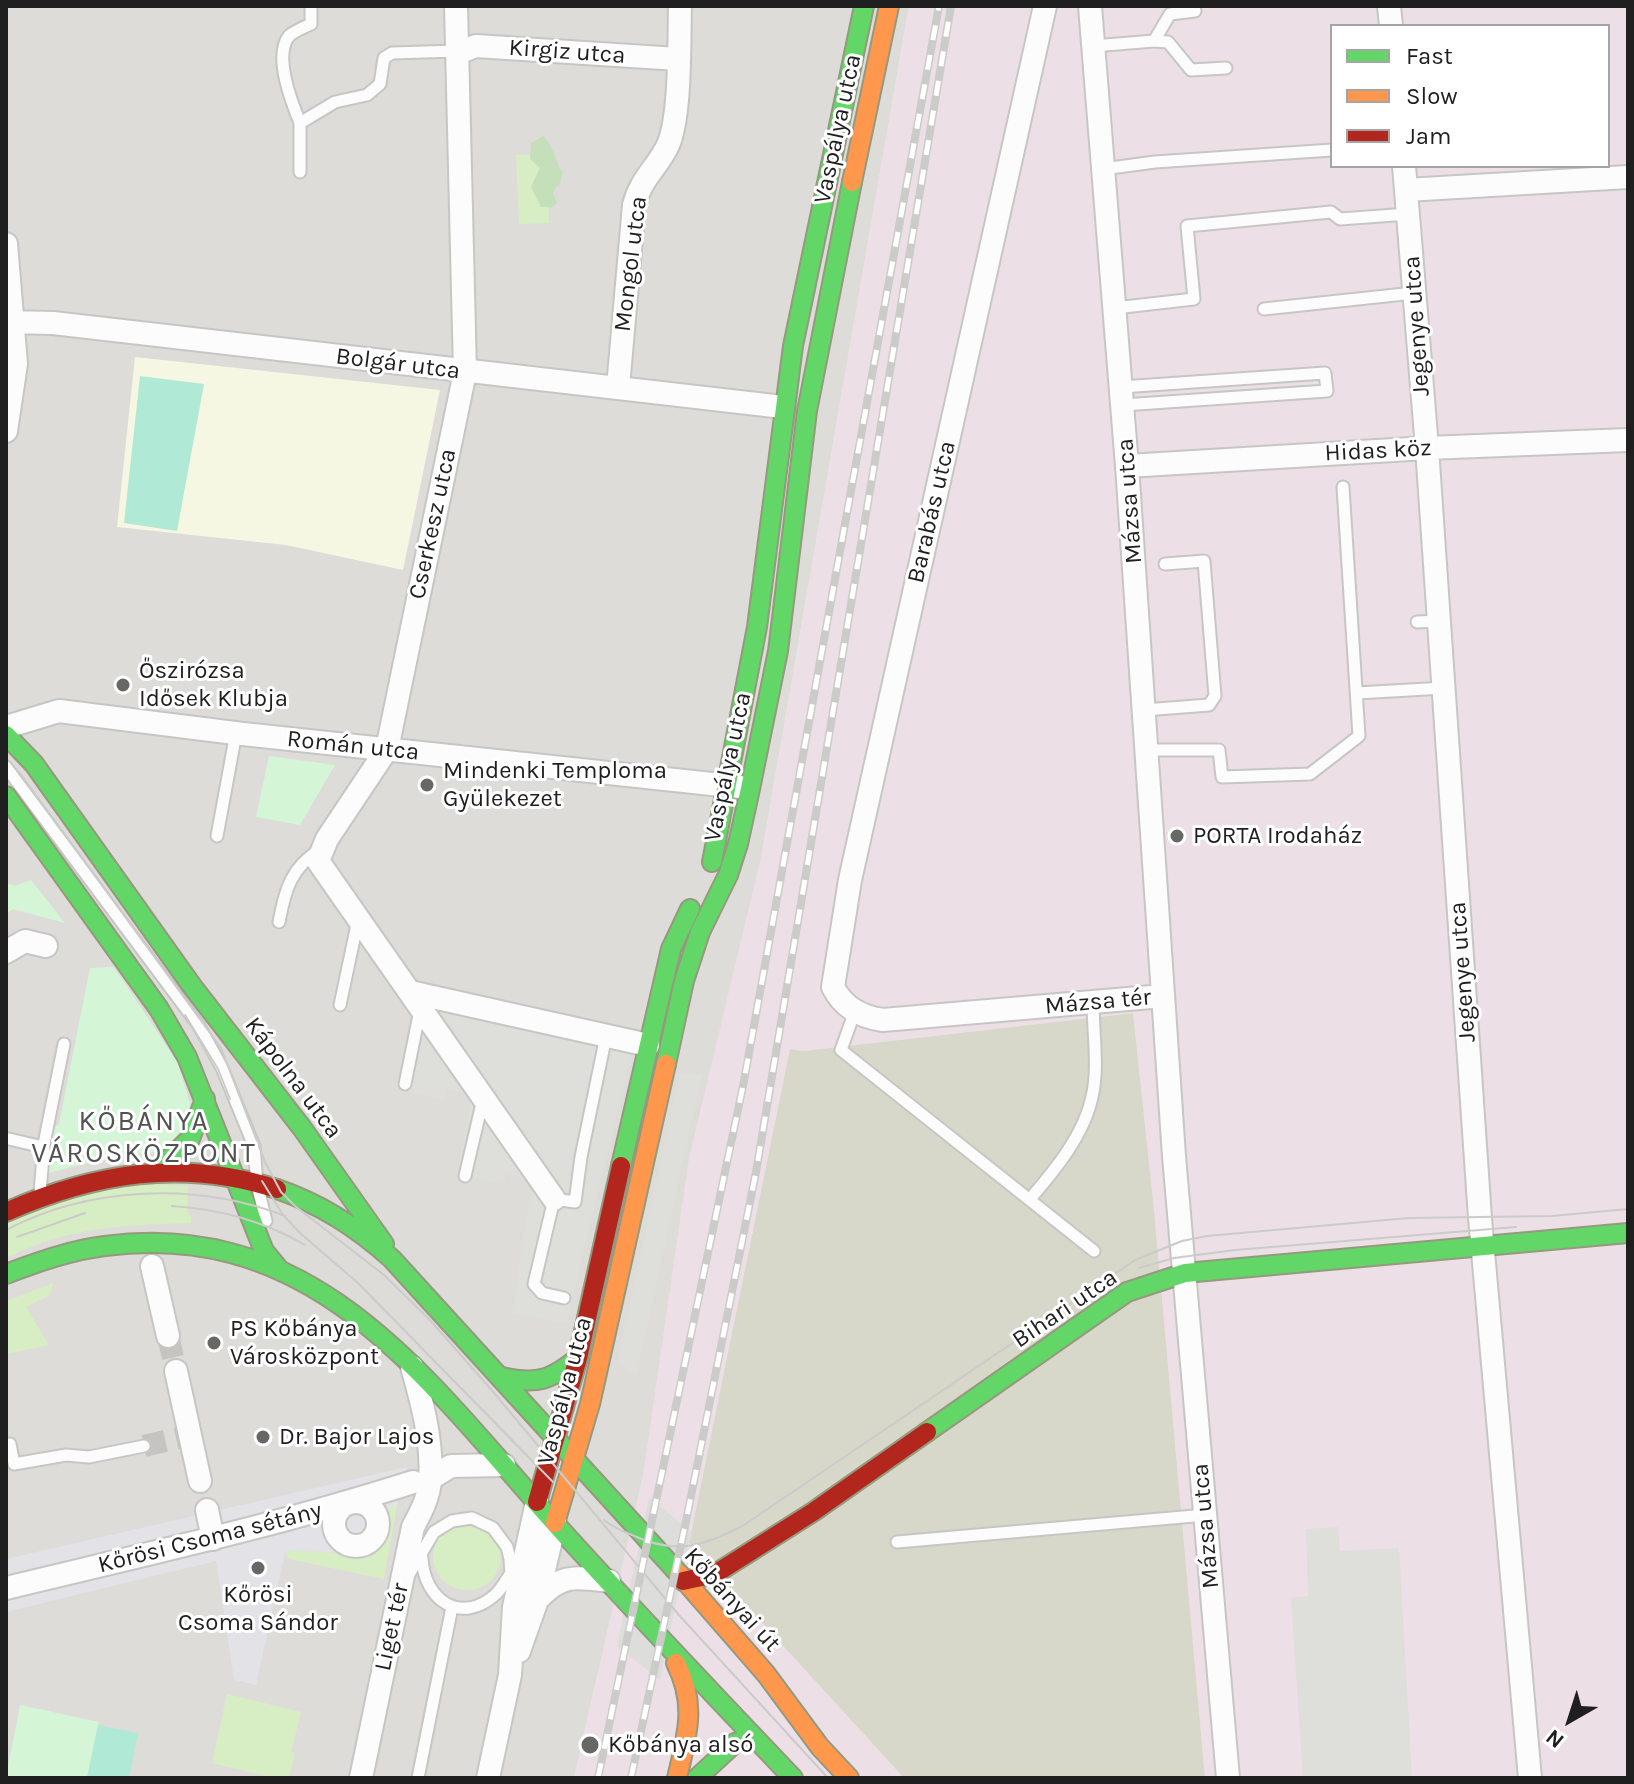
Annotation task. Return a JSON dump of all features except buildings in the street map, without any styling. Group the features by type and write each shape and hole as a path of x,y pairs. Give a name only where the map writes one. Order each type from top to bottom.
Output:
{"main road":[{"name":"Vaspálya utca","path":"537,1502 578,1358 671,949 717,844 757,627 783,407 809,264 864,6"},
{"name":"Vaspálya utca","path":"555,1523 590,1404 684,981 700,932 728,875 750,789 778,651 807,411 836,252 889,6"},
{"path":"783,407 807,411"},
{"path":"771,505 795,508"},
{"name":"Kápolna utca","path":"6,735 34,764 192,986 302,1128 399,1265 557,1438"},
{"path":"6,796 159,1009 187,1057 264,1251 278,1268"},
{"path":"155,1172 190,1139 205,1099"},
{"path":"633,1111 654,1116"},
{"path":"6,1212 39,1196 111,1176 155,1172 202,1173 257,1184 317,1205 376,1243 399,1265"},
{"name":"Bihari utca","path":"683,1581 715,1574 800,1520 1127,1292 1185,1273 1628,1233"},
{"path":"6,1274 63,1254 103,1245 141,1242 198,1245 238,1254 278,1268 343,1305 410,1362 793,1778"},
{"path":"502,1377 529,1384 546,1381 578,1358"},
{"name":"Kőbányai út","path":"557,1438 769,1677 820,1746 849,1778"},
{"path":"656,1631 680,1670 690,1695 691,1711 677,1778"},
{"path":"721,1778 746,1757 763,1713 769,1677"},
{"path":"697,1778 735,1743 753,1737 783,1736 820,1746"}],"street":[{"name":"Cserkesz utca","path":"321,849 387,749 465,372 456,6"},
{"name":"Mongol utca","path":"618,387 634,205 643,181 670,142 675,111 680,6"},
{"name":"Barabás utca","path":"855,1011 840,1001 833,987 850,880 1045,6"},
{"name":"Mázsa utca","path":"1090,6 1122,396 1163,996"},
{"name":"Kirgiz utca","path":"458,52 476,46 678,59"},
{"name":"Jegenye utca","path":"1404,168 1427,448 1428,622 1444,688 1483,1245 1530,1778"},
{"path":"1406,190 1628,177"},
{"path":"6,244 9,323 16,364 6,431"},
{"name":"Bolgár utca","path":"9,323 53,323 783,407"},
{"name":"Hidas köz","path":"1127,466 1427,448 1628,440"},
{"name":"Román utca","path":"6,727 59,711 750,789"},
{"path":"321,849 320,866 554,1199"},
{"path":"6,952 25,941 46,946"},
{"name":"Mázsa tér","path":"855,1011 868,1018 883,1020 1163,996 1185,1273"},
{"path":"415,1000 648,1045"},
{"path":"152,1266 168,1336"},
{"name":"Mázsa utca","path":"1185,1273 1228,1778"},
{"name":"Liget tér","path":"361,1778 413,1527 426,1501 422,1480 426,1429 410,1362"},
{"path":"176,1371 184,1437 200,1481"},
{"path":"422,1480 451,1466 504,1465"},
{"name":"Kőrösi Csoma sétány","path":"6,1588 213,1539 347,1504 422,1480"},
{"path":"510,1675 514,1607 537,1502"},
{"path":"207,1510 213,1539"},
{"path":"488,1778 510,1675 537,1600 555,1523"},
{"path":"537,1600 549,1587 566,1578 609,1581"}],"lane":[{"path":"300,172 300,123 286,85 285,46 290,35 311,24 311,6"},
{"path":"1154,41 1170,14 1195,11"},
{"path":"1093,46 1168,42 1191,70 1226,68"},
{"path":"300,123 335,102 367,95 380,84 384,58 392,53 458,52"},
{"path":"1103,169 1155,162 1330,150"},
{"path":"1115,308 1194,299 1187,226 1331,212 1340,219 1408,214"},
{"path":"1264,309 1414,293"},
{"path":"1325,373 1327,391 1122,396 1325,373"},
{"path":"1147,750 1219,750 1222,777 1310,774 1359,736 1343,487"},
{"path":"1144,710 1209,705 1215,696 1204,561 1165,564"},
{"path":"1357,693 1444,688"},
{"path":"217,836 236,733"},
{"name":"Kápolna utca","path":"6,767 199,1026 222,1068 254,1146 257,1184 278,1268"},
{"path":"279,922 286,887 294,873 309,856 321,849"},
{"path":"340,1005 358,919"},
{"path":"405,1084 415,1000"},
{"path":"1030,1199 1047,1180 1086,1117 1094,1081 1093,1002"},
{"path":"855,1011 841,1050 1094,1251"},
{"path":"554,1199 575,1202 606,1036"},
{"path":"39,1196 43,1147 64,1044"},
{"path":"465,1176 483,1097"},
{"path":"9,1139 43,1147"},
{"name":"Vaspálya utca","path":"554,1199 534,1284 542,1293 564,1298"},
{"path":"6,1445 10,1444 14,1464 66,1455 89,1457 144,1446"},
{"path":"897,1542 1206,1515"},
{"path":"401,1587 428,1540 441,1526 462,1518 472,1518 484,1521 502,1538 510,1559 514,1607"},
{"path":"413,1527 425,1578 434,1594 452,1607 461,1609 482,1603 497,1593 526,1549"},
{"path":"418,1778 452,1607"}],"shaded area":[{"path":"6,6 909,6 762,853 643,1476 574,1778 6,1778"},
{"path":"909,6 1628,6 1628,1778 1205,1778 1154,1209 1133,1013 804,1051 790,1049 689,1543 904,1778 574,1778 643,1476 689,1158 762,853"},
{"path":"135,357 440,390 403,570 286,545 117,527"},
{"path":"436,987 635,1042 566,1323 513,1313 522,1241 535,1181 506,1174 504,1184 456,1174 473,1095 446,1089 444,1099 395,1089 412,1011"},
{"path":"1133,1013 1154,1209 1205,1778 904,1778 689,1543 790,1049 804,1051"},
{"path":"680,1073 702,1075 636,1377 618,1359"},
{"path":"407,1467 397,1505 386,1509 381,1537 370,1550 356,1554 294,1550 285,1553 256,1685 234,1680 216,1561 6,1612 6,1559"},
{"path":"1338,1527 1340,1551 1399,1548 1412,1778 1303,1778 1291,1598 1308,1596 1306,1529"}],"green space":[{"path":"543,136 563,173 553,193 557,203 552,207 541,207 531,187 540,168 530,159 531,143"},
{"path":"547,154 549,223 519,224 516,155"},
{"path":"140,376 204,384 177,531 124,523"},
{"path":"269,756 335,765 300,825 256,817"},
{"path":"31,880 65,923 13,909 6,914 6,883 15,886"},
{"path":"114,967 178,1063 193,1114 167,1150 94,1161 48,1173 44,1168 54,1128 59,1124 90,968"},
{"path":"116,1182 188,1186 187,1211 191,1223 119,1227 73,1234 6,1258 6,1219"},
{"path":"53,1283 50,1295 26,1307 49,1345 6,1354 6,1301"},
{"path":"397,1505 384,1579 289,1559 285,1553 294,1550 356,1554 381,1537 386,1509"},
{"path":"467,1522 491,1532 501,1556 491,1580 467,1590 443,1580 433,1556 443,1532"},
{"path":"227,1694 301,1712 291,1752 295,1753 289,1778 275,1778 212,1763"},
{"path":"20,1705 99,1722 87,1778 6,1778"},
{"path":"98,1725 138,1733 129,1778 87,1778"}],"pier":[{"path":"649,1498 691,1531 660,1680 617,1646"}],"tunnel":[{"path":"168,1336 176,1371"},
{"path":"144,1446 179,1438"}],"tram line":[{"path":"19,772 221,1048 265,1162 281,1192 384,1275 429,1319 678,1614 828,1778"},
{"path":"185,1015 218,1069 230,1099"},
{"path":"262,1181 283,1215 300,1233 358,1283 553,1482"},
{"path":"6,1230 38,1215 73,1204 144,1194 216,1198 285,1216"},
{"path":"172,1206 241,1218 274,1229 305,1245"},
{"path":"604,1520 617,1529 662,1545 689,1546 729,1533 1135,1260 1182,1241 1207,1236 1409,1218 1552,1216 1628,1209"},
{"path":"17,1237 85,1213"},
{"path":"1139,1268 1174,1258 1235,1250 1516,1227"}],"railway":[{"path":"598,1778 743,1086 939,6"},
{"path":"631,1778 756,1172 951,6"}],"traffic: fast":[{"path":"712,862 757,627 793,346 864,6"},
{"path":"666,1064 684,981 700,932 728,875 750,789 778,651 807,411 852,182"},
{"path":"6,735 34,764 192,986 302,1128 384,1244"},
{"path":"6,796 159,1009 187,1057 264,1251 278,1268"},
{"path":"621,1166 671,949 690,909"},
{"path":"155,1172 190,1139 205,1099"},
{"path":"277,1189 338,1218 392,1259 679,1574"},
{"path":"927,1432 1127,1292 1185,1273 1628,1233"},
{"path":"6,1274 92,1248 180,1244 247,1258 307,1284 362,1321 413,1366 612,1586 793,1778"},
{"path":"502,1377 543,1379 578,1358"},
{"path":"697,1778 735,1743 753,1737"}],"traffic: slow":[{"path":"852,182 889,6"},
{"path":"555,1523 590,1404 666,1064"},
{"path":"679,1574 766,1674 820,1747 849,1778"},
{"path":"676,1663 688,1707 687,1734 677,1778"}],"traffic: jam":[{"path":"537,1502 578,1358 621,1166"},
{"path":"6,1212 72,1188 139,1174 207,1174 242,1179 277,1189"},
{"path":"683,1581 715,1574 813,1512 927,1432"}],"place":[{"name":"Őszirózsa Idősek Klubja","path":"123,685"},
{"name":"Mindenki Temploma Gyülekezet","path":"427,785"},
{"name":"PORTA Irodaház","path":"1177,836"},
{"name":"PS Kőbánya Városközpont","path":"214,1343"},
{"name":"Dr. Bajor Lajos","path":"263,1437"},
{"name":"Kőrösi Csoma Sándor","path":"258,1568"},
{"name":"Kőbánya alsó","path":"590,1745"}],"district":[{"name":"KŐBÁNYA VÁROSKÖZPONT","path":"144,1138"}]}
